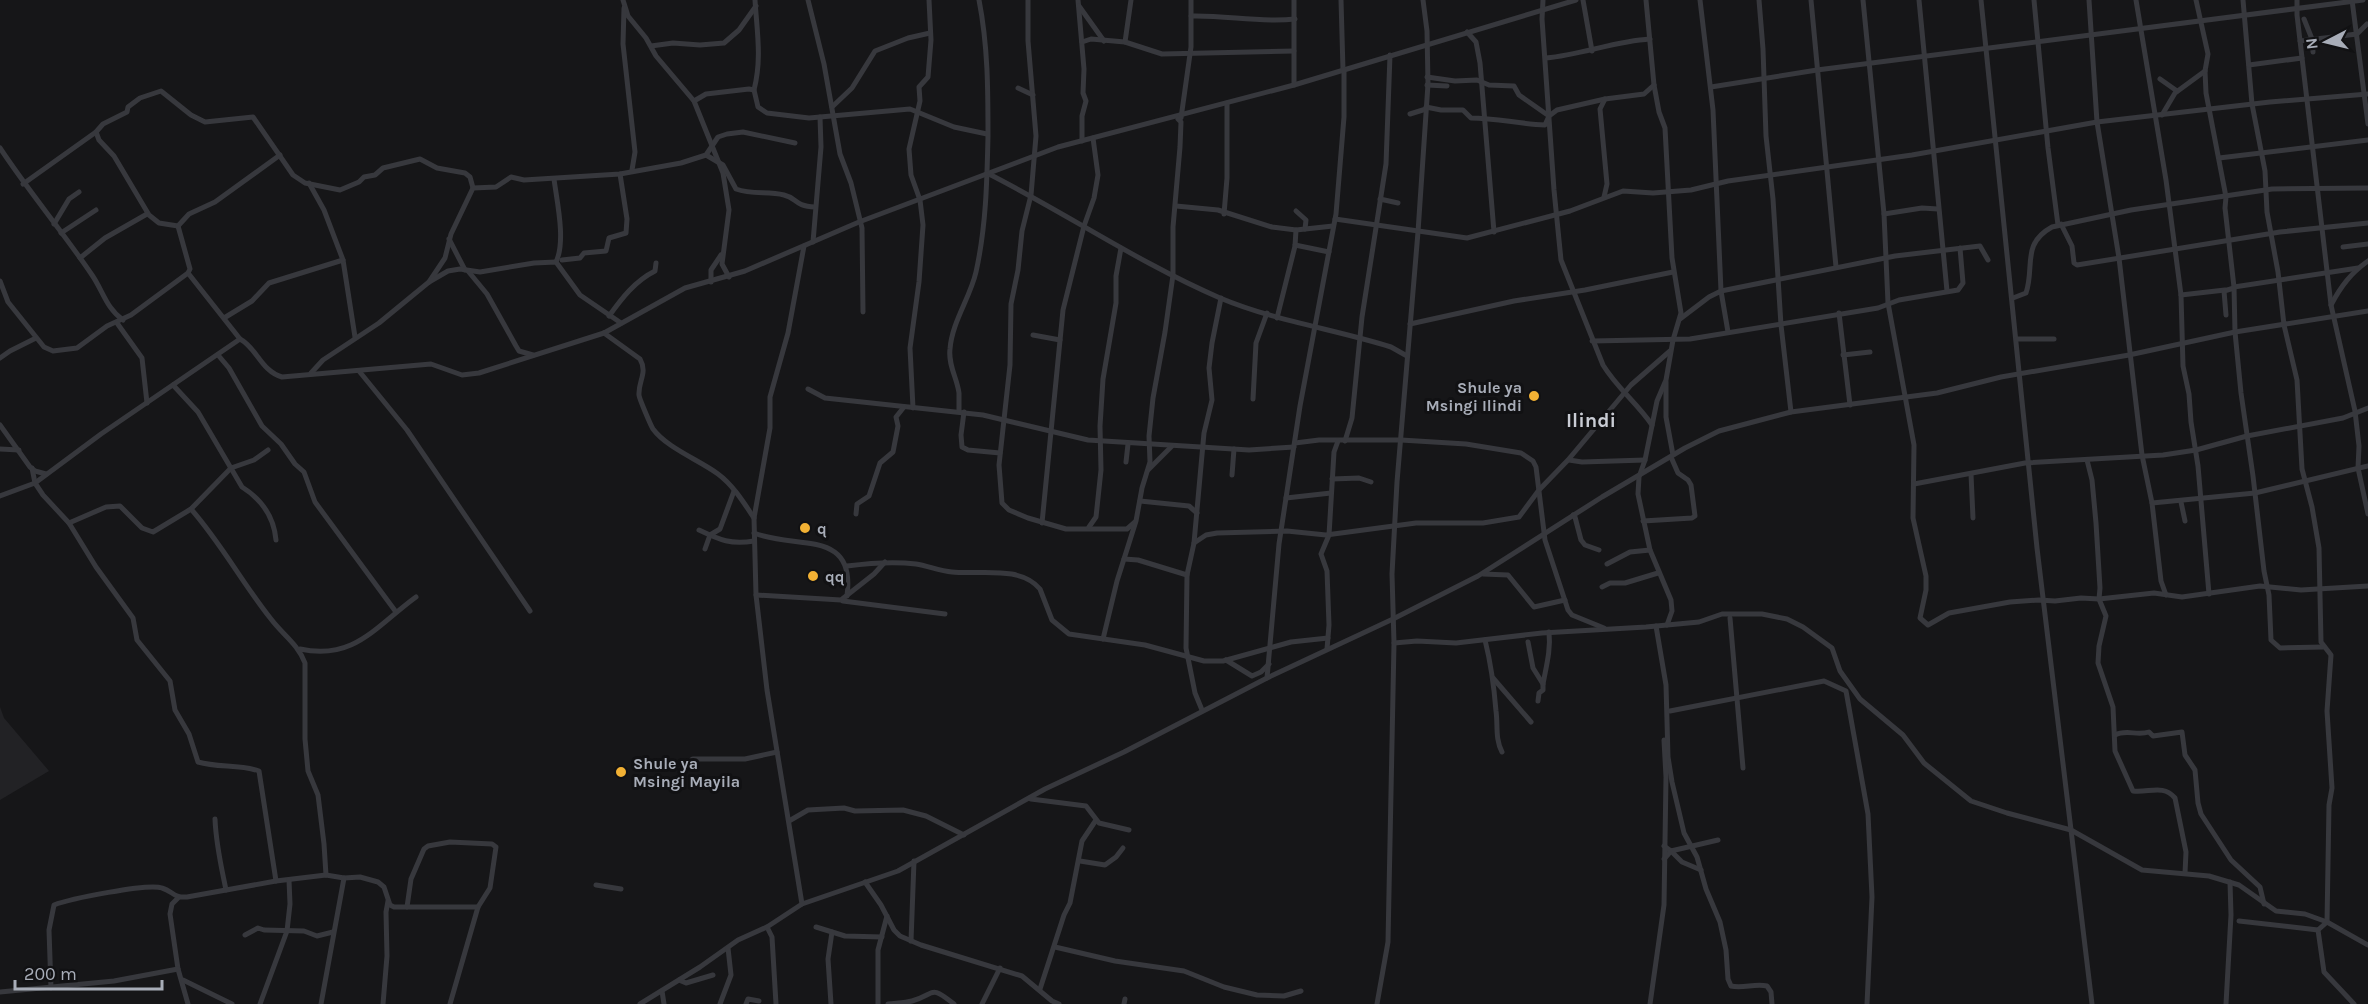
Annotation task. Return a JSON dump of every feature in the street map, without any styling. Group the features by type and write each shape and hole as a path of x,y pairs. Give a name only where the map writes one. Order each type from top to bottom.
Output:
{"street":[{"path":"808,0 832,106 840,154 853,189 864,250 863,312"},
{"path":"913,408 910,348 923,225 920,200 909,161 909,149 920,101 919,87 928,77 929,0"},
{"path":"979,0 987,55 985,217 977,271 956,324 950,350 959,393 962,447 968,450 1000,453"},
{"path":"1028,0 1036,136 1031,195 1022,231 1018,270 1011,304 1010,365 1000,453 999,486 1002,503 1009,510 1042,523 1066,529 1089,527 1127,530 1137,521"},
{"path":"1125,42 1131,0"},
{"path":"1103,639 1124,559 1137,521 1150,462 1153,398 1173,275 1181,128 1178,119 1181,118 1190,54 1191,0"},
{"path":"1294,0 1294,85"},
{"path":"1267,678 1282,531 1314,328 1335,219 1344,117 1341,0"},
{"path":"1377,1004 1388,942 1394,643 1392,574 1426,108 1427,44 1423,0"},
{"path":"1543,0 1549,116 1562,264 1603,365 1624,393 1644,412 1652,425"},
{"path":"188,273 264,367 277,376 431,364 466,375 604,333 685,288 729,277 859,222 1034,156 1082,141 1294,85 1576,0"},
{"path":"1583,0 1592,51"},
{"path":"1643,520 1695,516 1691,485 1678,473 1672,456 1667,425 1666,380 1673,340 1680,319 1673,272 1665,128 1658,108 1654,85 1646,0"},
{"path":"1700,0 1711,87 1721,291 1728,332"},
{"path":"1758,0 1781,325 1791,412"},
{"path":"1811,0 1836,267"},
{"path":"1863,0 1884,214 1888,303 1914,445 1913,518 1926,576 1926,590 1920,618 1922,622 1928,625 1949,613 1982,606 2081,598 2099,599 2154,592 2182,597 2267,587 2301,590 2368,586"},
{"path":"1918,0 1947,291"},
{"path":"1980,0 2044,601 2092,1004"},
{"path":"2034,0 2060,225 2072,246 2075,265 2272,234 2368,223"},
{"path":"2089,0 2097,122 2114,213 2142,455 2152,503 2161,581 2166,595"},
{"path":"2136,0 2170,204 2181,295 2183,366 2196,450 2209,594"},
{"path":"2196,0 2208,54 2205,71 2209,109 2226,197 2225,208 2234,288 2235,332 2272,642 2280,648 2323,647"},
{"path":"2243,0 2252,104 2261,152 2267,212 2284,325 2297,380 2302,469 2316,527 2321,640 2323,647 2331,655 2327,711 2332,788 2329,806 2327,922 2319,930"},
{"path":"2297,0 2306,99 2331,305 2355,411 2359,448 2358,468 2368,513"},
{"path":"2352,0 2367,94 2368,124"},
{"path":"1711,87 1764,77 2363,0"},
{"path":"623,2 628,16 656,56 694,101 713,147 725,179 729,201 722,254 723,268 729,277"},
{"path":"623,2 623,44 635,152 632,170"},
{"path":"756,3 760,44 759,69 754,90 761,111 799,118 910,109 954,127 987,134"},
{"path":"651,46 673,43 700,45 724,43 739,30 756,3"},
{"path":"1078,3 1104,41"},
{"path":"1078,3 1082,42 1083,93 1086,101 1082,141"},
{"path":"1191,16 1221,15 1269,22 1295,19"},
{"path":"2304,19 2312,39 2313,52"},
{"path":"2300,41 2357,34 2367,24 2355,20"},
{"path":"1467,32 1476,42 1483,82 1494,232"},
{"path":"832,106 852,88 875,51 908,38 930,33"},
{"path":"1082,42 1089,39 1125,42 1156,53 1293,51"},
{"path":"1546,58 1650,39"},
{"path":"1327,649 1327,571 1321,554 1329,535 1334,452 1352,418 1375,225 1388,146 1390,55"},
{"path":"2249,65 2302,57"},
{"path":"2162,115 2177,91 2205,71"},
{"path":"1427,76 1483,82 1489,85 1514,86 1519,95 1549,116"},
{"path":"2160,79 2177,91"},
{"path":"1427,85 1447,86"},
{"path":"1410,114 1426,108 1460,109 1471,118 1545,125 1549,116 1557,110 1605,99 1644,94 1654,85"},
{"path":"1018,88 1033,95"},
{"path":"694,101 706,94 754,90"},
{"path":"23,184 96,132 103,124 127,112 133,102 161,91 191,115 205,122 253,117 296,178 309,183 340,190 359,182 364,177 375,175 383,168 420,159 438,168 465,173 470,177 473,188 449,239 445,258 429,282"},
{"path":"1335,219 1467,238 1582,208 1623,191 1667,192 1717,185 1934,151 2097,122 2252,104 2367,94"},
{"path":"1604,197 1607,184 1600,109 1605,99"},
{"path":"1224,214 1227,178 1227,103"},
{"path":"813,242 820,158 820,117"},
{"path":"96,132 99,140 114,156 147,214 159,223 178,226"},
{"path":"473,188 496,187 511,177 524,180 620,174 632,170 681,163 706,155 718,137 743,132 795,143"},
{"path":"1042,523 1063,310 1084,226 1094,198 1098,175 1093,138"},
{"path":"2219,158 2368,141"},
{"path":"0,148 23,184 80,258 120,321 141,358 147,403"},
{"path":"178,226 192,213 215,202 280,155"},
{"path":"706,155 726,169 736,189 785,195 798,205 815,207"},
{"path":"987,172 1121,248 1221,298 1277,318 1391,347 1407,356"},
{"path":"311,373 323,360 379,323 429,282 448,271 487,271 580,258 584,253 606,251 609,238 626,233 627,219 620,174"},
{"path":"554,178 559,261 580,295 621,323"},
{"path":"309,183 324,210 343,260 355,337"},
{"path":"2013,298 2024,295 2027,290 2029,261 2033,245 2046,231 2060,225 2114,213 2266,190 2368,188"},
{"path":"54,224 69,199 79,192"},
{"path":"1380,199 1398,203"},
{"path":"1176,206 1218,210 1224,214 1272,227 1296,230 1333,226"},
{"path":"1884,214 1922,208 1938,209"},
{"path":"61,233 96,210"},
{"path":"1296,211 1305,220 1305,229"},
{"path":"80,258 105,238 147,214"},
{"path":"0,281 8,302 33,330 36,338 44,347 53,351 77,348 188,273 190,269 178,226"},
{"path":"1277,318 1295,245 1296,230"},
{"path":"449,239 466,271 487,294 519,351 534,356"},
{"path":"2343,247 2368,244"},
{"path":"1295,245 1329,252"},
{"path":"802,904 777,752 756,595 754,518 759,478 770,428 770,398 788,333 804,246"},
{"path":"1680,319 1709,297 1721,291 1778,278 1942,249 1981,246 1988,260"},
{"path":"1089,527 1096,517 1101,470 1103,379 1114,320 1116,276 1121,248"},
{"path":"1592,341 1690,339 1878,308 1888,303 1958,290 1962,286 1960,248"},
{"path":"711,282 711,270 722,254"},
{"path":"224,318 252,301 270,283 343,260"},
{"path":"2331,305 2339,290 2358,268 2368,261"},
{"path":"609,316 627,292 655,272 656,263"},
{"path":"2181,295 2358,268"},
{"path":"1410,324 1514,301 1574,292 1673,272"},
{"path":"2225,290 2226,315"},
{"path":"1202,710 1193,684 1185,635 1187,575 1194,543 1204,433 1212,390 1209,361 1221,298"},
{"path":"640,1004 743,937 767,927 802,904 898,871 1029,799 1202,710 1393,619 1481,574 1573,515 1719,431 1791,412 1950,390 2020,374 2183,345 2235,332 2368,311"},
{"path":"1253,399 1256,343 1267,313"},
{"path":"1839,313 1850,405"},
{"path":"604,333 643,363 644,374 639,398 654,430 682,453 720,476 754,518"},
{"path":"1034,336 1060,340"},
{"path":"0,358 36,338"},
{"path":"0,496 35,483 218,355 232,342 240,339"},
{"path":"2017,339 2054,339"},
{"path":"1194,543 1206,535 1282,531 1329,535 1395,525 1437,522 1483,523 1517,518 1523,514 1539,490 1569,460 1624,393 1671,350"},
{"path":"1843,356 1870,352"},
{"path":"218,355 229,368 262,426 281,444 295,464 304,472 310,492 321,511 396,612"},
{"path":"359,371 406,430 530,611"},
{"path":"1666,380 1657,401 1645,460 1639,477 1638,497 1650,550 1672,604 1667,625"},
{"path":"173,385 198,412 242,487 253,494 270,516 276,540"},
{"path":"808,389 825,398 961,412 1052,430 1082,439 1128,444 1266,450 1319,440 1401,440 1466,444 1521,453 1535,464 1544,534 1568,610 1572,615 1608,630"},
{"path":"856,514 857,504 869,496 880,463 893,452 898,426 896,417 904,407"},
{"path":"1914,484 2030,463 2166,455 2196,450 2247,436 2343,418 2355,411 2368,408"},
{"path":"0,425 32,468 35,483 69,523 96,567 133,618 137,640 170,681 175,710 189,734 198,762 219,766 247,766 259,771 276,881"},
{"path":"1126,462 1128,444"},
{"path":"1147,471 1172,446"},
{"path":"0,449 19,450"},
{"path":"1232,475 1234,449"},
{"path":"69,523 115,506 125,509 146,531 153,532 170,524 190,509 231,468 254,460 268,450"},
{"path":"1569,460 1582,462 1645,460"},
{"path":"2087,460 2092,480 2096,523 2099,599 2106,617 2098,658 2112,701 2116,754 2133,791 2163,789 2169,791 2175,798 2186,852 2184,873"},
{"path":"2152,503 2255,493 2368,466"},
{"path":"32,468 46,474"},
{"path":"1971,474 1973,518"},
{"path":"1332,479 1359,477 1371,482"},
{"path":"705,549 710,535 720,529 734,491"},
{"path":"1287,498 1331,493"},
{"path":"1140,501 1189,506 1197,513"},
{"path":"2181,501 2186,521"},
{"path":"190,509 271,619 300,649 305,663 305,739 308,765 318,795 326,875"},
{"path":"1573,515 1584,545 1599,550"},
{"path":"1196,523 1198,529 1206,535"},
{"path":"699,530 738,544 754,541"},
{"path":"754,533 829,548 838,554 847,566 849,581 844,599"},
{"path":"1607,564 1630,552 1650,550"},
{"path":"1124,559 1138,560 1187,575"},
{"path":"847,566 885,562 917,564 954,573 1017,575 1034,582 1040,589 1048,614 1064,632 1075,636 1188,655 1204,661 1226,660 1270,647 1328,638"},
{"path":"844,599 885,562"},
{"path":"1602,587 1610,583 1625,583 1658,573"},
{"path":"1481,574 1508,575 1534,607 1565,600"},
{"path":"756,595 844,599 945,614"},
{"path":"300,649 326,651 352,646 416,597"},
{"path":"1394,643 1417,641 1456,643 1549,632 1656,626 1700,622 1722,614 1762,614 1792,620 1832,648 1840,671 1860,699 1903,735 1924,763 1964,797 2007,813 2071,830 2142,870 2184,873 2230,882 2247,889 2276,911 2300,912 2327,922 2368,945"},
{"path":"1730,618 1743,768"},
{"path":"1656,626 1666,685 1668,757 1672,782 1684,833 1692,845 1706,889 1720,922 1730,983 1736,987 1758,984 1767,986 1771,992 1772,1004"},
{"path":"1538,701 1539,693 1543,690 1544,670 1548,659 1549,632"},
{"path":"1485,640 1493,678 1498,727 1496,741 1502,752"},
{"path":"1528,642 1533,668 1543,684"},
{"path":"1226,660 1252,676 1261,672 1270,662"},
{"path":"1493,678 1531,723"},
{"path":"1668,710 1824,681 1846,691 1868,814 1872,897 1867,1004"},
{"path":"1650,1004 1661,939 1668,710"},
{"path":"2115,735 2124,731 2139,735 2149,732 2153,736 2182,732 2185,755 2195,770 2201,814 2231,860 2260,887 2264,904"},
{"path":"683,765 693,759 745,759 777,752"},
{"path":"1029,799 1086,806 1096,820 1105,826 1129,830"},
{"path":"789,821 807,810 844,808 855,811 903,810 926,816 964,835"},
{"path":"215,819 217,851 226,890"},
{"path":"1040,989 1070,903 1080,861 1082,841 1096,820"},
{"path":"1664,859 1671,851 1718,840"},
{"path":"407,907 411,879 424,849 430,845 457,842 492,844 497,848 490,888 478,906 450,1004"},
{"path":"1664,846 1682,862 1701,870"},
{"path":"1080,861 1105,865 1123,848"},
{"path":"912,941 914,861"},
{"path":"188,1004 178,969 170,914 172,904 178,898 326,875 344,878 360,877 378,882 384,887 388,900 393,906 478,906"},
{"path":"321,1004 344,878"},
{"path":"260,1004 286,931 290,904 289,880"},
{"path":"865,882 897,934 912,941 1022,976 1052,1001 1059,1004"},
{"path":"2226,1004 2231,915 2230,882"},
{"path":"596,885 621,889"},
{"path":"51,988 49,930 54,905 115,892 148,888 162,888 178,898"},
{"path":"383,1004 388,900"},
{"path":"880,1003 878,962 887,916"},
{"path":"2239,921 2319,930"},
{"path":"767,927 772,937 776,1004"},
{"path":"816,927 856,938 882,937"},
{"path":"245,935 258,928 304,931 317,936 333,932"},
{"path":"2319,930 2324,972 2354,1004"},
{"path":"831,1004 828,959 832,932"},
{"path":"1055,947 1115,961 1184,971 1224,987 1257,995 1284,996 1301,991"},
{"path":"722,1003 731,975 728,948"},
{"path":"982,1004 1000,968"},
{"path":"0,992 114,981 178,969"},
{"path":"679,980 686,983 713,975"},
{"path":"183,980 232,1004"},
{"path":"662,991 665,1003"},
{"path":"888,1004 914,1000 932,992 939,992 954,1004"},
{"path":"746,1004 748,999 759,1001"}],"shaded area":[{"path":"0,707 4,718 49,771 0,800"}],"place":[{"name":"Shule ya Msingi Ilindi","path":"1534,396"},
{"name":"q","path":"805,528"},
{"name":"qq","path":"813,576"},
{"name":"Shule ya Msingi Mayila","path":"621,772"}],"district":[{"name":"Ilindi","path":"1591,420"}]}
